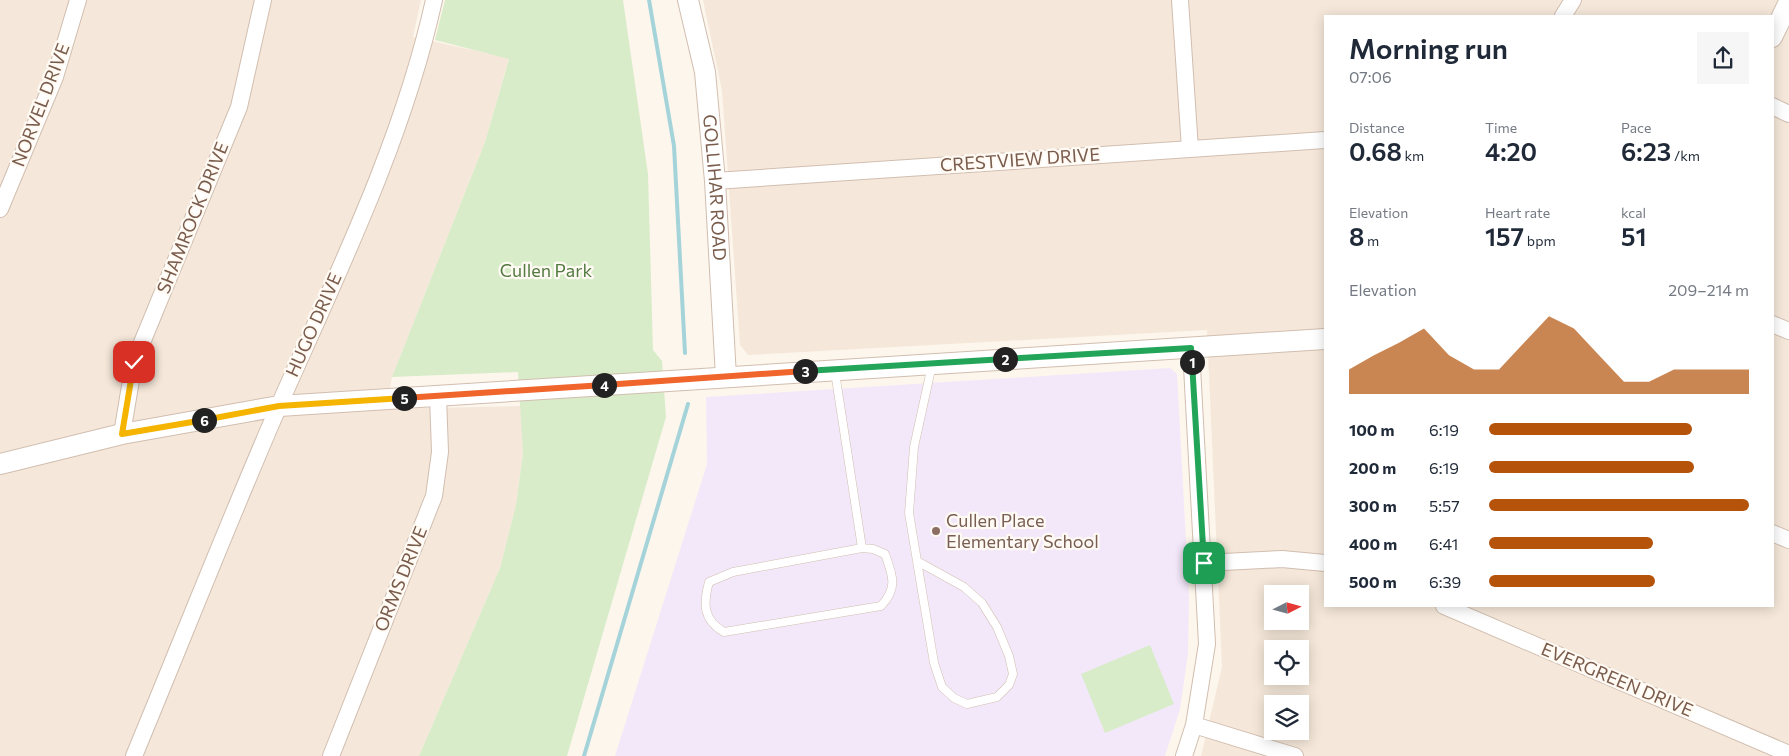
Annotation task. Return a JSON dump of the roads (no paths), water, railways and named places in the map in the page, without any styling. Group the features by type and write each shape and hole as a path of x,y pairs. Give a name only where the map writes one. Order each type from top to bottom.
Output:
{"street":[{"name":"NORVEL DRIVE","path":"0,209 55,77 78,0"},
{"name":"SHAMROCK DRIVE","path":"122,434 134,362 239,107 263,0"},
{"name":"HUGO DRIVE","path":"134,756 279,406 379,178 415,74 434,0"},
{"name":"GOLLIHAR ROAD","path":"688,0 705,72 715,181 726,377"},
{"path":"1180,0 1190,149"},
{"path":"1564,15 1572,0"},
{"path":"1774,33 1789,2"},
{"path":"1774,107 1789,114"},
{"name":"CRESTVIEW DRIVE","path":"715,181 1324,140"},
{"path":"1774,325 1789,331"},
{"path":"0,464 122,434 279,406 1324,338"},
{"path":"1184,756 1194,724 1207,644 1191,348"},
{"name":"ORMS DRIVE","path":"331,756 434,496 440,452 438,396"},
{"path":"1774,534 1789,540"},
{"path":"1204,563 1282,559 1324,562"},
{"name":"EVERGREEN DRIVE","path":"1446,607 1789,754"},
{"path":"1194,724 1295,756"}],"lane":[{"path":"917,561 964,587 982,603 997,627 1009,656 1013,674 1009,685 997,696 967,704 954,698 942,687 934,664 909,513 914,447 932,364"},
{"path":"835,369 862,548"},
{"path":"862,548 873,549 885,554 893,576 891,596 880,606 724,632 711,625 705,609 706,595 709,582 718,577 733,572 862,548"}],"waterway":[{"path":"649,0 674,146 685,353"},
{"path":"584,756 688,404"}],"place":[{"name":"Cullen Place Elementary School","path":"936,531"}],"park label":[{"name":"Cullen Park","path":"546,271"}]}
